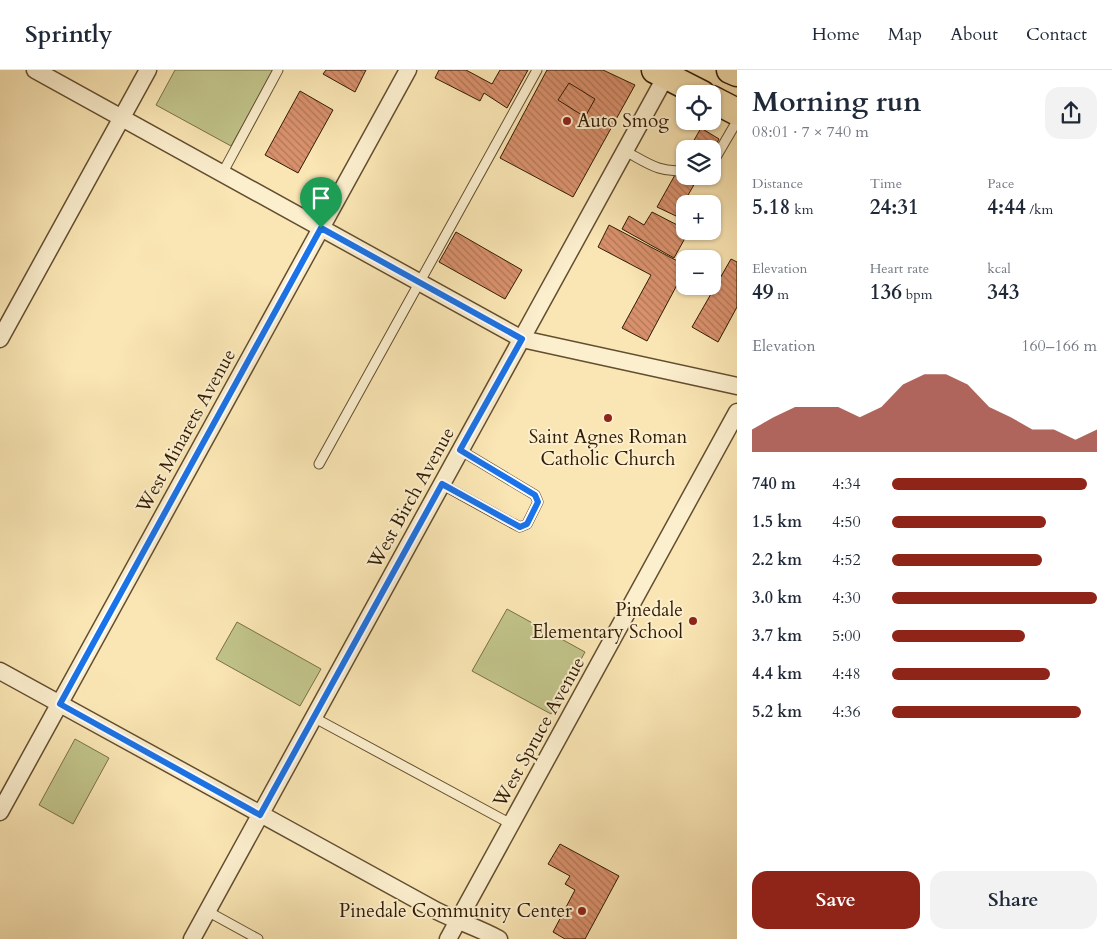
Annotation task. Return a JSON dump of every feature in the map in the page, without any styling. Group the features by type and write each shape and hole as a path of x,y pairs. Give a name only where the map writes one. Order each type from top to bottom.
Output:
{"main road":[{"path":"730,70 737,73"},
{"path":"660,73 684,85"},
{"path":"721,104 737,112"}],"street":[{"path":"35,70 522,339 737,386"},
{"path":"0,339 148,70"},
{"name":"West Minarets Avenue","path":"0,812 408,70"},
{"name":"West Birch Avenue","path":"192,939 624,151 660,73"},
{"name":"West Spruce Avenue","path":"448,939 737,412"},
{"path":"0,671 260,815 458,921 499,939"}],"lane":[{"path":"222,174 278,70"},
{"path":"319,464 537,70"},
{"path":"721,149 737,121"},
{"path":"624,151 662,170 676,171"},
{"path":"442,484 520,527 527,524 538,502 535,495 460,450"},
{"path":"313,717 511,824"},
{"path":"207,911 258,939"}],"green space":[{"path":"175,70 273,70 231,146 156,105"},
{"path":"507,609 585,652 551,714 472,671"},
{"path":"237,622 321,669 300,706 216,659"},
{"path":"75,739 109,758 73,824 39,805"}],"building":[{"path":"326,70 366,70 355,92 323,74"},
{"path":"439,70 466,70 492,84 500,70 528,70 507,108 484,93 480,101 435,78"},
{"name":"Auto Smog","path":"547,70 603,70 635,85 573,197 500,158"},
{"path":"569,83 595,99 585,117 558,100"},
{"path":"300,91 333,110 298,173 265,155"},
{"path":"700,130 704,130 719,139 718,140 694,140"},
{"path":"676,173 676,185 694,185 688,195 676,195 676,216 657,207"},
{"path":"652,212 676,224 676,240 684,240 678,250 676,250 674,258 622,229 629,216 644,225"},
{"path":"609,225 676,260 676,287 647,341 622,328 651,275 598,247"},
{"path":"456,232 522,270 505,299 439,262"},
{"path":"731,259 737,262 737,307 718,342 692,327 710,295 721,295 721,276"},
{"name":"Pinedale Community Center","path":"560,844 619,876 585,939 565,939 553,932 575,890 565,884 570,876 548,864"}],"place":[{"name":"Auto Smog","path":"567,121"},
{"name":"Saint Agnes Roman Catholic Church","path":"608,418"},
{"name":"Pinedale Elementary School","path":"693,621"},
{"name":"Pinedale Community Center","path":"582,911"}],"route":[{"path":"321,228 522,339 460,450 535,495 538,502 527,524 520,527 442,484 260,815 60,704 321,228"}]}
